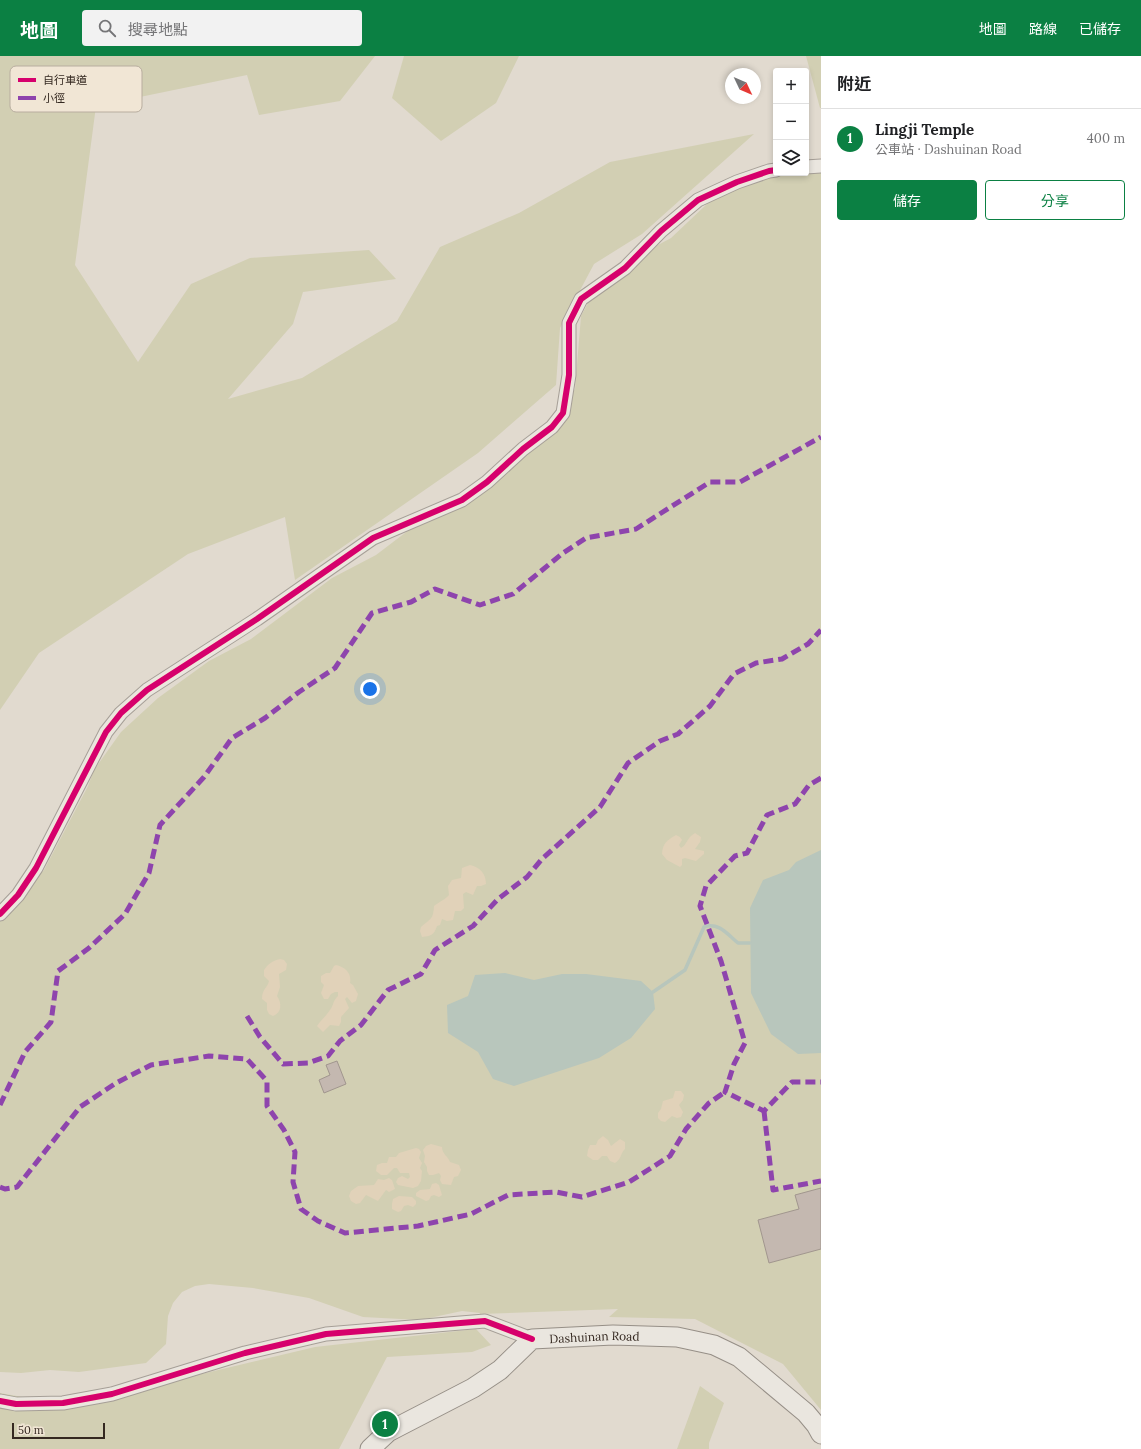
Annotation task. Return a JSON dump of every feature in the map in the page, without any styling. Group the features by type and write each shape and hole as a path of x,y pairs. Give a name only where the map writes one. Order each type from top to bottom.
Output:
{"street":[{"path":"809,167 821,166"},
{"path":"0,914 18,895 36,868 106,732 121,712 147,690 257,619 373,538 462,500 487,482 523,449 552,427 562,413 570,375 569,323 581,299 624,268 661,232 698,200 737,182 769,170 773,170"},
{"path":"0,1401 16,1404 63,1403 112,1394 245,1354 326,1334 485,1321 532,1339"},
{"name":"Dashuinan Road","path":"370,1449 388,1432 473,1388 500,1370 532,1339 613,1335 677,1337 714,1345 739,1357 806,1413 821,1434"}],"shaded area":[{"path":"0,56 375,56 340,101 259,115 247,75 142,97 142,66 10,66 10,112 95,112 75,265 138,362 191,284 250,258 369,250 396,279 303,292 293,324 228,399 302,378 397,321 440,247 519,213 610,162 754,134 642,234 594,264 560,328 556,385 478,453 295,580 285,517 188,554 39,653 0,710"},
{"path":"404,56 519,56 496,103 441,141 392,98"},
{"path":"806,56 821,56 821,108 820,108"},
{"path":"821,166 821,1410 783,1364 695,1319 609,1317 618,1309 480,1314 462,1311 420,1320 363,1317 309,1298 253,1288 209,1284 195,1286 182,1292 173,1303 168,1316 166,1344 146,1363 79,1372 50,1370 21,1373 0,1372 0,915 44,870 88,786 94,770 121,732 158,698 209,661 251,639 332,578 376,555 426,517 539,438 575,389 581,316 588,303 614,276 643,253 671,238 726,186 773,174 773,176 809,176 809,172"},
{"path":"821,850 821,1053 798,1054 771,1034 751,993 750,908 763,880 789,870 796,862"},
{"path":"505,973 534,980 562,974 586,974 641,981 653,992 655,1009 631,1038 599,1058 514,1086 493,1079 478,1052 448,1033 447,1005 468,996 475,975"},
{"path":"476,1329 491,1345 472,1352 387,1357 339,1449 0,1449 0,1393 79,1407 168,1382 315,1347"},
{"path":"700,1386 724,1403 709,1443 709,1449 677,1449"}],"sand":[{"path":"695,833 701,837 700,842 695,849 704,851 704,854 696,861 685,858 682,859 682,865 680,867 667,860 662,854 664,845 676,835 682,840 679,845 681,848"},
{"path":"470,865 477,867 484,874 486,884 477,886 473,895 466,892 463,894 464,908 461,911 455,911 453,920 447,921 442,919 440,925 437,926 433,933 422,937 420,931 421,927 432,916 434,906 449,895 448,886 452,880 461,878 462,868"},
{"path":"280,959 284,960 287,964 286,970 279,974 280,987 277,996 280,1002 280,1010 273,1016 269,1014 267,1010 267,1003 262,999 263,993 269,981 264,976 264,970 270,963"},
{"path":"336,965 342,967 349,973 350,983 353,985 358,994 356,1001 352,1003 347,997 345,999 349,1008 341,1017 339,1026 330,1025 323,1032 317,1026 331,1008 338,996 338,992 331,994 328,999 324,999 321,993 324,985 321,982 321,976 326,973 330,973"},
{"path":"675,1091 681,1091 684,1095 683,1100 679,1105 683,1112 681,1117 677,1118 672,1116 665,1122 661,1121 658,1118 658,1113 661,1109 663,1101 673,1098"},
{"path":"603,1136 608,1140 611,1146 620,1139 625,1142 625,1149 615,1163 610,1161 607,1156 602,1156 598,1160 593,1160 587,1156 590,1145 596,1145 598,1140"},
{"path":"431,1144 442,1147 450,1162 459,1165 461,1170 458,1176 454,1177 451,1185 442,1184 439,1173 429,1175 427,1171 427,1167 424,1162 425,1156 423,1150 426,1146"},
{"path":"416,1148 421,1152 419,1158 422,1163 420,1168 422,1171 421,1181 418,1186 413,1188 398,1185 396,1182 398,1178 402,1176 408,1179 410,1177 409,1173 400,1173 397,1168 394,1168 387,1175 381,1175 376,1171 377,1165 387,1163 389,1157 396,1157 399,1153"},
{"path":"389,1178 392,1180 395,1189 389,1192 386,1190 378,1201 366,1195 360,1203 356,1204 351,1201 349,1196 351,1191 358,1186 374,1185 378,1179 384,1180"},
{"path":"436,1183 439,1185 442,1195 439,1197 434,1195 426,1201 416,1196 416,1193 420,1190 430,1189 432,1184"},
{"path":"399,1196 412,1197 416,1201 416,1204 413,1207 408,1205 404,1206 401,1211 398,1212 392,1209 392,1204 393,1199"}],"building":[{"path":"337,1061 346,1084 324,1093 319,1080 330,1075 326,1065"},
{"path":"821,1188 821,1249 769,1263 758,1220 799,1209 795,1195"}],"waterway":[{"path":"653,992 685,970 704,927 718,927 738,943 750,943"}],"marked path":[{"path":"0,1105 25,1052 51,1022 58,971 89,948 125,914 149,873 160,825 204,777 232,738 265,718 299,692 335,668 372,613 411,602 435,589 480,605 513,594 563,553 586,538 636,529 710,482 740,482 821,437"},
{"path":"247,1016 260,1037 283,1064 308,1063 328,1056 340,1041 361,1025 388,990 421,974 435,950 473,926 498,899 527,877 542,859 600,807 628,763 660,741 678,734 710,706 734,674 756,663 782,659 808,644 821,630"},
{"path":"821,778 809,785 795,804 767,815 747,853 735,856 706,886 700,906 721,961 745,1043 734,1064 725,1092 764,1111 792,1082 821,1082"},
{"path":"0,1187 5,1189 17,1187 80,1107 116,1083 151,1065 209,1056 247,1059 267,1081 267,1106 284,1130 295,1152 293,1182 301,1209 318,1221 345,1233 418,1226 471,1214 508,1195 556,1192 582,1197 629,1182 670,1156 686,1129 709,1103 725,1092"},
{"path":"764,1111 773,1190 821,1181"}],"cycle path":[{"path":"0,914 18,895 36,868 106,732 121,713 147,690 257,619 373,538 462,500 487,482 523,449 552,427 563,413 569,375 569,323 581,299 625,268 661,231 698,200 737,182 773,170"},
{"path":"0,1401 16,1404 63,1403 112,1394 245,1353 326,1334 485,1321 532,1339"}],"place":[{"name":"Lingji Temple","path":"385,1424"}]}
